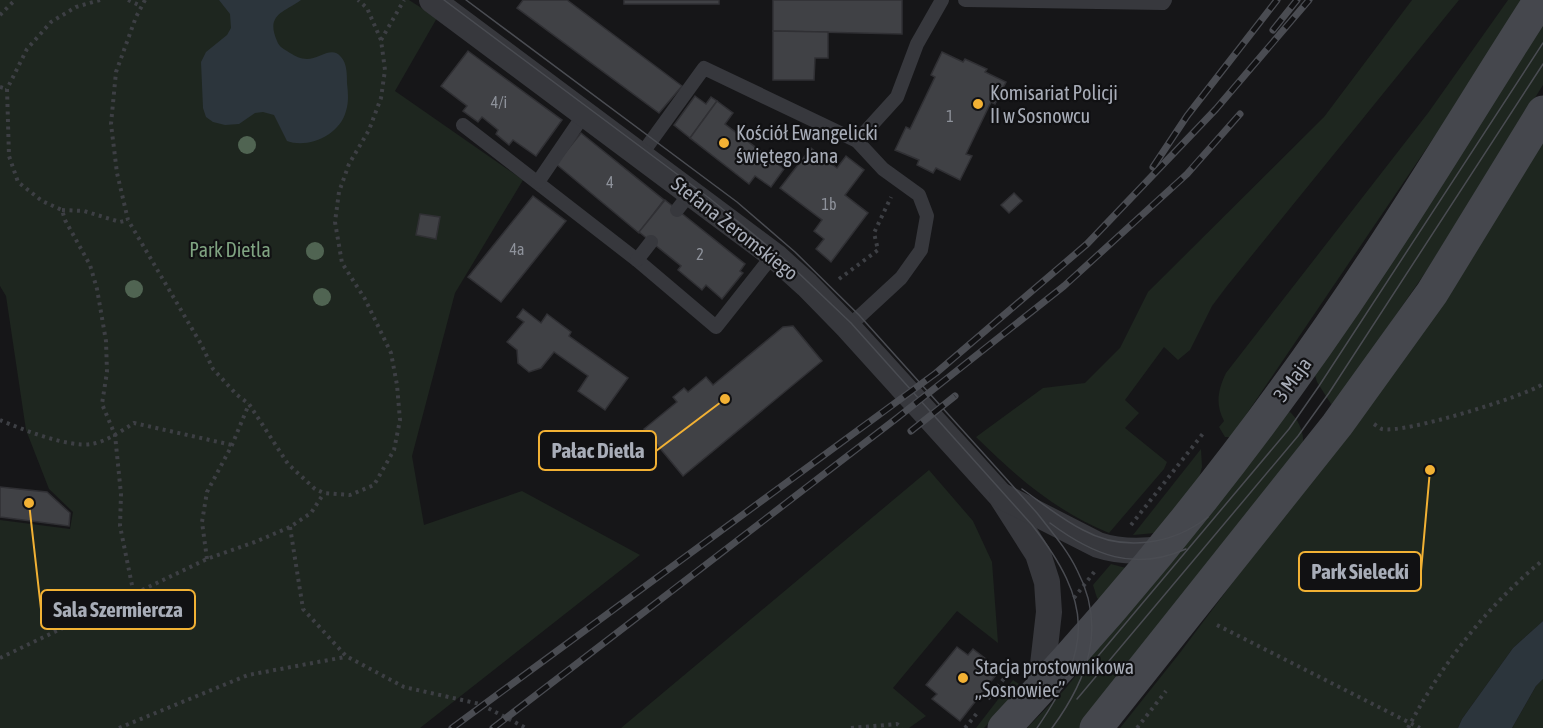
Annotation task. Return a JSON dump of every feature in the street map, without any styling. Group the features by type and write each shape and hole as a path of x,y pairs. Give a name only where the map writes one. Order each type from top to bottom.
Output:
{"main road":[{"name":"3 Maja","path":"990,714 1040,690 1161,549 1228,465 1374,262 1540,0"},
{"path":"1096,728 1337,425 1432,293 1543,112"}],"street":[{"name":"Stefana Żeromskiego","path":"432,0 641,155 684,201 773,255 807,285 848,327 1001,496 1038,554 1047,582 1049,612 1040,690"},
{"name":"Stefana Żeromskiego","path":"1001,496 1112,550 1142,552 1161,549"}],"lane":[{"path":"857,141 897,97 917,44 942,0"},
{"path":"966,0 1163,3 1165,0"},
{"path":"641,155 705,68 857,141 883,169 919,195 927,216 921,250 901,278 848,327"},
{"path":"538,182 585,113"},
{"path":"463,124 637,260 716,327 773,255"},
{"path":"637,260 651,242"}],"path":[{"path":"0,15 15,0"},
{"path":"100,0 76,7 51,22 27,49 7,89 9,156 18,182 42,201 62,210 84,211 120,222 128,220"},
{"path":"128,0 141,6"},
{"path":"145,0 116,72 111,124 117,173 128,220 201,344 213,369 237,395 249,404 288,464 315,489 324,493 350,495 374,485 394,450 400,420 391,353 365,299 342,263 335,222 339,192 346,173 369,130 381,98 385,70 381,40 367,8 358,0"},
{"path":"381,40 404,0"},
{"path":"0,87 7,89"},
{"path":"839,279 878,250 874,233 899,180"},
{"path":"62,210 65,220 90,265 97,288 106,341 107,372 102,404 115,435 121,494 120,526 134,595"},
{"path":"1374,424 1383,429 1419,425 1501,402 1543,384"},
{"path":"207,559 202,522 207,492 232,445 249,404"},
{"path":"0,420 68,443 91,444 115,435 134,423 232,445"},
{"path":"0,658 207,559 255,543 290,527 311,513 324,493"},
{"path":"290,527 303,609 346,656 404,687 480,704 526,728"},
{"path":"1409,726 1461,643 1498,602 1543,560"},
{"path":"1217,625 1409,726 1420,728"},
{"path":"965,728 990,714 1020,654"},
{"path":"119,728 248,675 346,656"},
{"path":"851,728 897,724 902,728"}],"green space":[{"name":"Park Dietla","path":"0,0 409,0 437,18 395,91 523,180 455,293 412,456 424,525 522,491 640,555 420,728 0,728 0,520 70,529 73,512 49,489 26,430 6,296 0,286"},
{"path":"1412,0 1459,0 1227,286 1212,306 1190,350 1178,360 1164,347 1125,400 1139,413 1125,428 1167,462 1164,469 1109,533 1071,514 1038,492 976,437 1043,388 1085,383 1120,348 1148,292 1324,117"},
{"path":"1508,0 1521,0 1439,130 1231,437 1225,437 1219,427 1224,421 1219,409 1219,397 1226,373 1428,113"},
{"path":"1543,18 1543,85 1427,270 1334,405 1331,404 1317,382 1314,372"},
{"path":"1543,139 1543,621 1513,648 1462,719 1458,728 1120,728 1179,654 1431,318"},
{"path":"1290,412 1300,426 1303,442 1080,728 1027,728 1066,688 1283,414"},
{"path":"1201,449 1202,467 1199,478 1155,533 1133,535"},
{"path":"929,470 973,521 992,562 998,643 957,611 893,688 926,716 909,728 621,728"},
{"path":"1111,564 1126,568 1100,600 1097,598 1093,585"},
{"path":"1543,679 1543,728 1512,728 1536,686"},
{"path":"1013,680 1021,685 1013,697 984,728 976,728"}],"shaded area":[{"path":"219,0 301,0 278,15 273,25 274,32 280,46 298,57 305,59 334,52 343,60 347,73 348,104 343,120 337,127 322,138 295,143 287,141 274,115 263,112 255,113 239,124 225,125 213,122 206,117 203,108 201,62 206,52 227,35 231,28 230,14"},
{"path":"1543,621 1543,679 1536,686 1512,728 1458,728 1462,719 1513,648"}],"building":[{"path":"523,0 567,0 682,86 659,113 517,8"},
{"path":"624,0 719,0 719,4 624,4"},
{"path":"773,0 902,0 902,34 773,31"},
{"path":"773,31 828,32 828,58 815,58 814,80 773,80"},
{"path":"468,51 562,120 536,156 513,140 509,145 496,134 498,130 482,117 478,122 463,111 467,106 441,86"},
{"path":"942,52 963,62 965,59 987,69 985,72 1006,82 995,104 991,102 966,154 972,156 960,180 936,168 933,173 917,165 919,160 895,150 906,127 910,129 935,77 931,75"},
{"path":"695,96 706,104 711,97 717,101 690,138 674,125"},
{"name":"Kościół Ewangelicki świętego Jana","path":"717,101 733,113 725,124 784,169 771,187 755,176 749,184 690,138"},
{"path":"581,133 664,200 639,233 556,164"},
{"path":"811,148 837,168 846,156 864,170 845,195 868,213 831,262 816,249 824,239 814,231 822,220 780,188"},
{"path":"1014,193 1022,201 1009,213 1001,205"},
{"path":"533,196 566,221 501,302 468,277"},
{"path":"665,200 745,264 740,271 743,273 722,299 706,285 702,290 678,270 681,266 639,232"},
{"path":"420,214 440,217 436,239 416,235"},
{"path":"523,309 541,323 547,314 571,332 569,336 628,378 605,410 578,391 588,376 554,352 541,368 529,372 518,363 517,350 507,342 524,322 517,317"},
{"path":"793,326 822,361 683,476 644,429 677,402 673,397 684,388 688,392 706,377 713,385 783,327"},
{"path":"0,487 47,492 70,513 69,526 0,517"},
{"name":"Stacja prostownikowa „Sosnowiec”","path":"957,647 968,655 973,649 1000,670 960,721 932,699 937,694 926,685"}],"tram line":[{"path":"444,0 709,198 786,261 851,323 1032,525 1066,578 1075,602 1078,625 1076,649 1068,673 1037,728"},
{"path":"466,0 737,202 795,252 859,315 1037,513 1073,562 1086,591 1091,612 1092,632 1084,672 1065,709 1052,728"},
{"path":"1088,668 1289,429 1543,43"},
{"path":"1077,699 1298,436 1329,393 1543,64"},
{"path":"1022,489 1075,526 1098,537 1114,541 1131,543 1163,539 1179,534 1208,517"},
{"path":"1050,523 1082,544 1115,557 1149,559 1167,556 1186,549"}],"railway":[{"path":"1153,167 1187,116 1277,0"},
{"path":"1273,30 1297,0"},
{"path":"452,728 936,373 1087,244 1216,109 1309,0"},
{"path":"493,728 897,418 1064,286 1187,174 1240,114"},
{"path":"911,431 955,396"}],"place":[{"name":"Komisariat Policji II w Sosnowcu","path":"978,104"},
{"name":"Kościół Ewangelicki świętego Jana","path":"724,143"},
{"name":"Pałac Dietla","path":"725,399"},
{"name":"Park Sielecki","path":"1430,470"},
{"name":"Sala Szermiercza","path":"29,503"},
{"name":"Stacja prostownikowa „Sosnowiec”","path":"963,678"}]}
